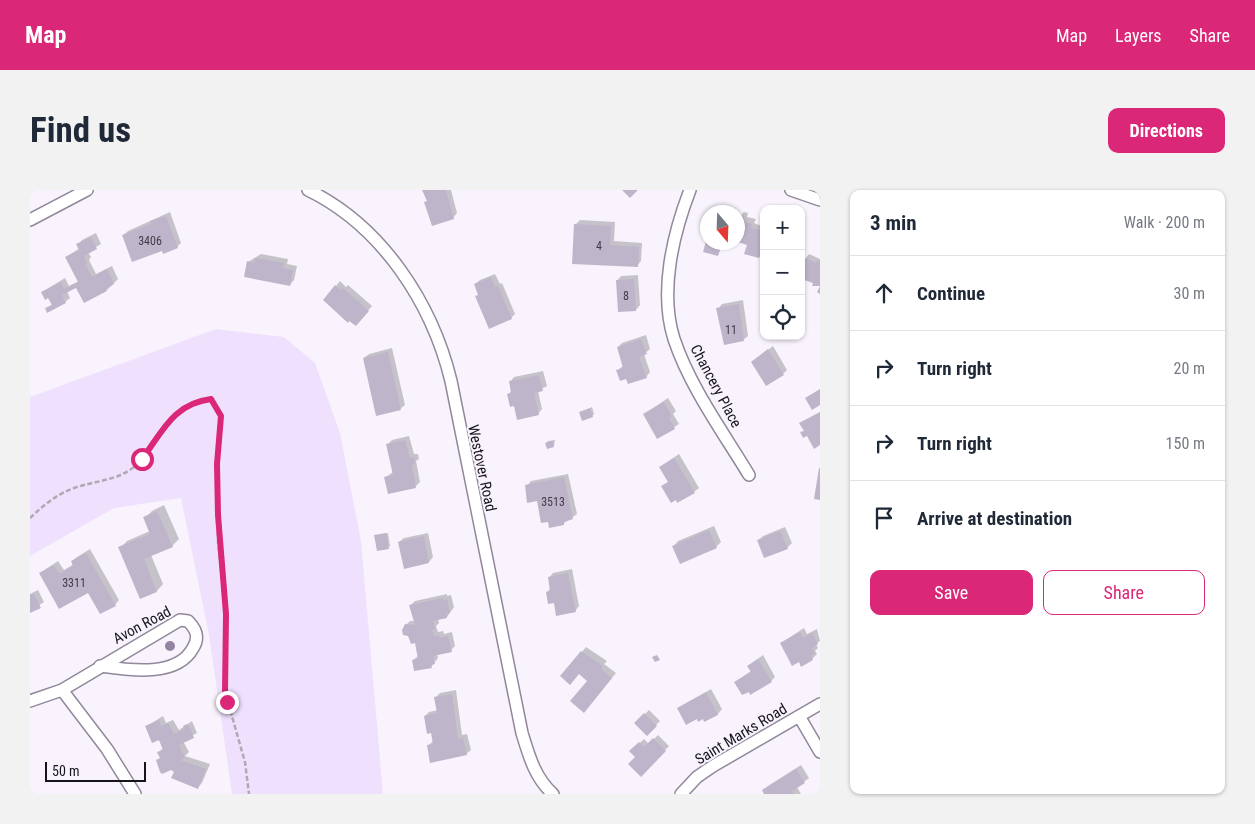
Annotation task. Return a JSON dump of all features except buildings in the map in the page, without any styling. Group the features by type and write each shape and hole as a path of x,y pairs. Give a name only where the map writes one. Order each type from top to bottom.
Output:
{"street":[{"path":"30,220 63,196 87,190"},
{"name":"Chancery Place","path":"690,190 675,239 670,272 669,298 672,331 689,373 749,475"},
{"path":"791,190 820,200"},
{"name":"Westover Road","path":"315,192 352,219 377,242 416,295 433,324 444,352 451,381 522,733 529,757 540,780 553,794"},
{"name":"Avon Road","path":"30,701 62,690 100,666 180,620 188,621 197,634 197,642 191,652 177,664 168,667 143,669 100,666"},
{"path":"62,690 107,749 135,794"},
{"name":"Saint Marks Road","path":"681,794 697,777 713,766 820,704"},
{"path":"799,716 820,752"}],"path":[{"path":"30,518 60,494 123,474 135,467 167,422 185,406 211,399 216,405 221,416 217,464 218,515 226,614 225,692 245,762 249,794"}],"shaded area":[{"path":"216,329 284,337 315,363 340,433 361,541 383,794 232,794 209,635 181,498 114,508 30,556 30,397"}],"route":[{"path":"142,459 167,422 185,406 200,400 211,399 216,405 221,416 222,430 218,446 217,464 218,543 226,614 225,692 227,702"}]}
